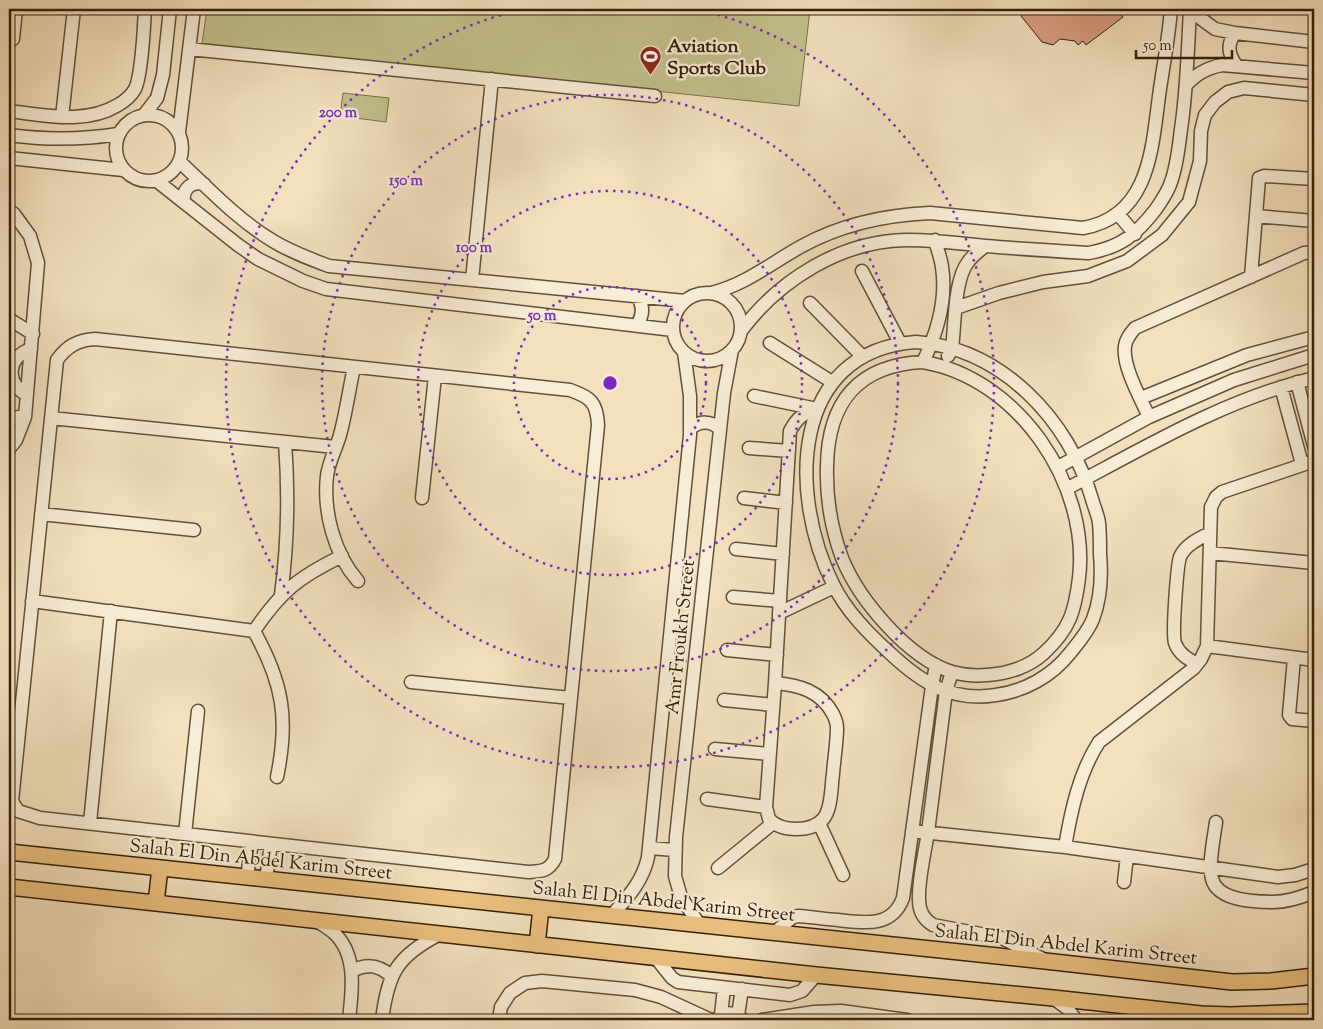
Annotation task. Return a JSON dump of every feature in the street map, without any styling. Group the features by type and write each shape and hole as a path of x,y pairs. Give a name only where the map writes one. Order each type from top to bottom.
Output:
{"main road":[{"name":"Salah El Din Abdel Karim Street","path":"9,852 1232,982 1271,981 1314,976"},
{"path":"156,903 160,868"},
{"path":"9,887 656,958 1053,998 1163,1015 1314,1012"},
{"path":"537,945 542,908"}],"street":[{"path":"9,38 13,39 16,9"},
{"path":"62,117 74,9"},
{"path":"9,111 76,118 102,112 126,100 135,89 139,76 146,9"},
{"path":"144,115 157,98 163,75 170,9"},
{"path":"179,132 170,122 158,116 144,115 134,118 124,125 118,134 116,143 118,162 123,170 133,178 144,181 157,181 166,177 174,171 180,162 183,147 179,132 194,9"},
{"path":"711,293 722,296 737,310 741,320 741,331 738,341 732,350 724,356 709,360 693,358 684,352 679,345 673,330 676,314 685,301 693,296 711,293 742,283 802,246 826,234 852,225 878,218 930,213 1084,228 1107,221 1118,214 1138,190 1146,174 1153,141 1171,9"},
{"path":"741,331 762,307 810,268 832,256 855,248 880,242 935,240 985,246 1089,253 1105,250 1135,234 1164,198 1171,184 1187,84 1190,9"},
{"path":"1194,9 1200,18 1216,30 1314,42"},
{"path":"1235,33 1229,46 1232,59 1236,65"},
{"path":"189,49 655,96"},
{"path":"1187,84 1196,74 1208,68 1222,65 1314,73"},
{"path":"472,280 492,79"},
{"path":"956,308 999,293 1043,282 1088,276 1128,261 1162,235 1189,202 1200,161 1201,131 1205,115 1215,102 1228,92 1244,88 1314,94"},
{"path":"9,136 68,140 118,134"},
{"path":"9,158 123,170"},
{"path":"180,162 249,224 274,242 301,256 329,266 685,301"},
{"path":"1251,277 1258,180 1264,176 1314,179"},
{"path":"157,181 258,259 326,290 673,330"},
{"path":"184,202 184,193 189,186 196,183 204,184"},
{"path":"9,210 30,236 38,263 25,417 16,440 9,449"},
{"path":"1118,214 1135,234"},
{"path":"1256,216 1314,221"},
{"path":"923,362 932,343 939,317 943,288 942,265 935,240"},
{"path":"943,365 952,349 958,289 962,273 967,262 985,246"},
{"path":"1149,418 1125,360 1125,346 1128,336 1134,328 1304,253 1314,252"},
{"path":"862,271 900,343"},
{"path":"637,296 642,311 637,326"},
{"path":"810,303 863,357"},
{"path":"11,324 33,334"},
{"path":"1141,398 1247,354 1314,337"},
{"path":"95,339 354,367 570,390 584,395 594,404 598,424 555,859 551,867 543,871 528,872 90,824 33,816 18,811 12,801 57,360 73,344 95,339"},
{"path":"770,343 832,382"},
{"path":"900,343 932,343 984,362 1019,386 1038,403 1060,430 1076,458 1086,478 1099,522 1100,597 1092,621 1079,643 1063,662 1043,678 1021,689 996,695 971,696 932,686 903,665 877,642 854,616 834,587 822,559 813,530 808,499 807,469 810,438 817,409 823,394 844,370 863,357 884,347 900,343"},
{"name":"Amr Froukh Street","path":"698,924 681,896 675,876 675,850 724,393 732,350"},
{"name":"Amr Froukh Street","path":"612,915 637,884 645,870 649,848 690,429 690,396 684,352"},
{"path":"1058,467 1149,418 1234,380 1314,356"},
{"path":"923,362 943,365 978,382 1010,406 1037,434 1058,467 1068,488 1075,512 1080,540 1080,567 1070,622 1057,641 1040,657 1020,668 998,675 974,676 952,672 936,665 906,645 880,620 859,591 843,559 832,525 826,490 827,454 834,419 842,402 854,388 869,376 886,367 904,363 923,362"},
{"path":"354,367 339,436 327,475 326,496 333,536 342,556 358,580"},
{"path":"422,498 435,376"},
{"path":"1068,488 1175,430 1281,387 1314,378"},
{"path":"1297,382 1314,446"},
{"path":"1066,848 1074,800 1099,742 1183,677 1197,664 1207,646 1211,507 1216,497 1222,492 1308,462 1281,387"},
{"path":"754,396 817,409"},
{"path":"775,683 798,686 818,696 830,709 837,726 828,812 819,823 813,826 796,828 778,826 769,819 766,807 790,432 795,421 804,413 817,409"},
{"path":"9,420 25,417"},
{"path":"51,418 335,447"},
{"path":"690,429 703,422 712,424 720,430"},
{"path":"281,595 288,519 285,442"},
{"path":"750,448 789,451"},
{"path":"744,498 786,503"},
{"path":"41,514 194,530"},
{"path":"1197,664 1184,656 1175,644 1173,628 1180,557 1188,546 1210,533"},
{"path":"736,549 782,554"},
{"path":"1210,553 1314,563"},
{"path":"254,631 271,606 292,585 317,568 342,556"},
{"path":"733,597 779,607 834,587"},
{"path":"32,601 254,631"},
{"path":"90,824 111,611"},
{"path":"254,631 266,652 276,676 282,701 283,744 276,777"},
{"path":"1207,646 1314,660"},
{"path":"727,650 777,654"},
{"path":"1294,658 1289,715 1292,719 1314,721"},
{"path":"775,932 798,916 862,923 874,922 885,918 900,906 903,898 936,665"},
{"path":"952,672 946,691 919,899 923,916 927,922 933,925 1002,938 1045,961"},
{"path":"411,682 571,698"},
{"path":"724,700 773,705"},
{"path":"185,834 198,711"},
{"path":"715,749 770,754"},
{"path":"707,799 766,807"},
{"path":"1216,822 1211,868 1213,880 1220,891 1232,898 1274,902 1314,892"},
{"path":"718,868 773,823"},
{"path":"819,823 843,875"},
{"path":"912,831 1066,848 1278,877 1295,875 1314,869"},
{"path":"248,877 252,842"},
{"path":"266,879 271,844"},
{"path":"649,848 675,850"},
{"path":"1124,882 1127,856"},
{"path":"317,921 334,932 346,950 352,971 349,1020"},
{"path":"382,1020 391,976 404,958 414,949 440,934"},
{"path":"656,958 672,978 678,982 742,990 795,994 802,991 816,975"},
{"path":"352,971 360,967 377,967 391,976"},
{"path":"499,1020 501,1007 510,992 525,983 542,981 635,990 661,997 716,1019 730,1013 741,1018 742,990"},
{"path":"716,1019 724,988"},
{"path":"1053,998 1068,1008 1076,1020"},
{"path":"762,1020 814,1012 841,1011 907,1020"}],"shaded area":[{"name":"Aviation Sports Club","path":"207,9 810,9 799,106 202,44"},
{"path":"343,93 389,98 386,122 340,116"}],"building":[{"path":"1022,9 1116,9 1123,17 1086,45 1083,41 1078,45 1075,41 1060,39 1053,45 1042,42 1021,16"}],"place":[{"name":"Aviation Sports Club","path":"651,75"}]}
